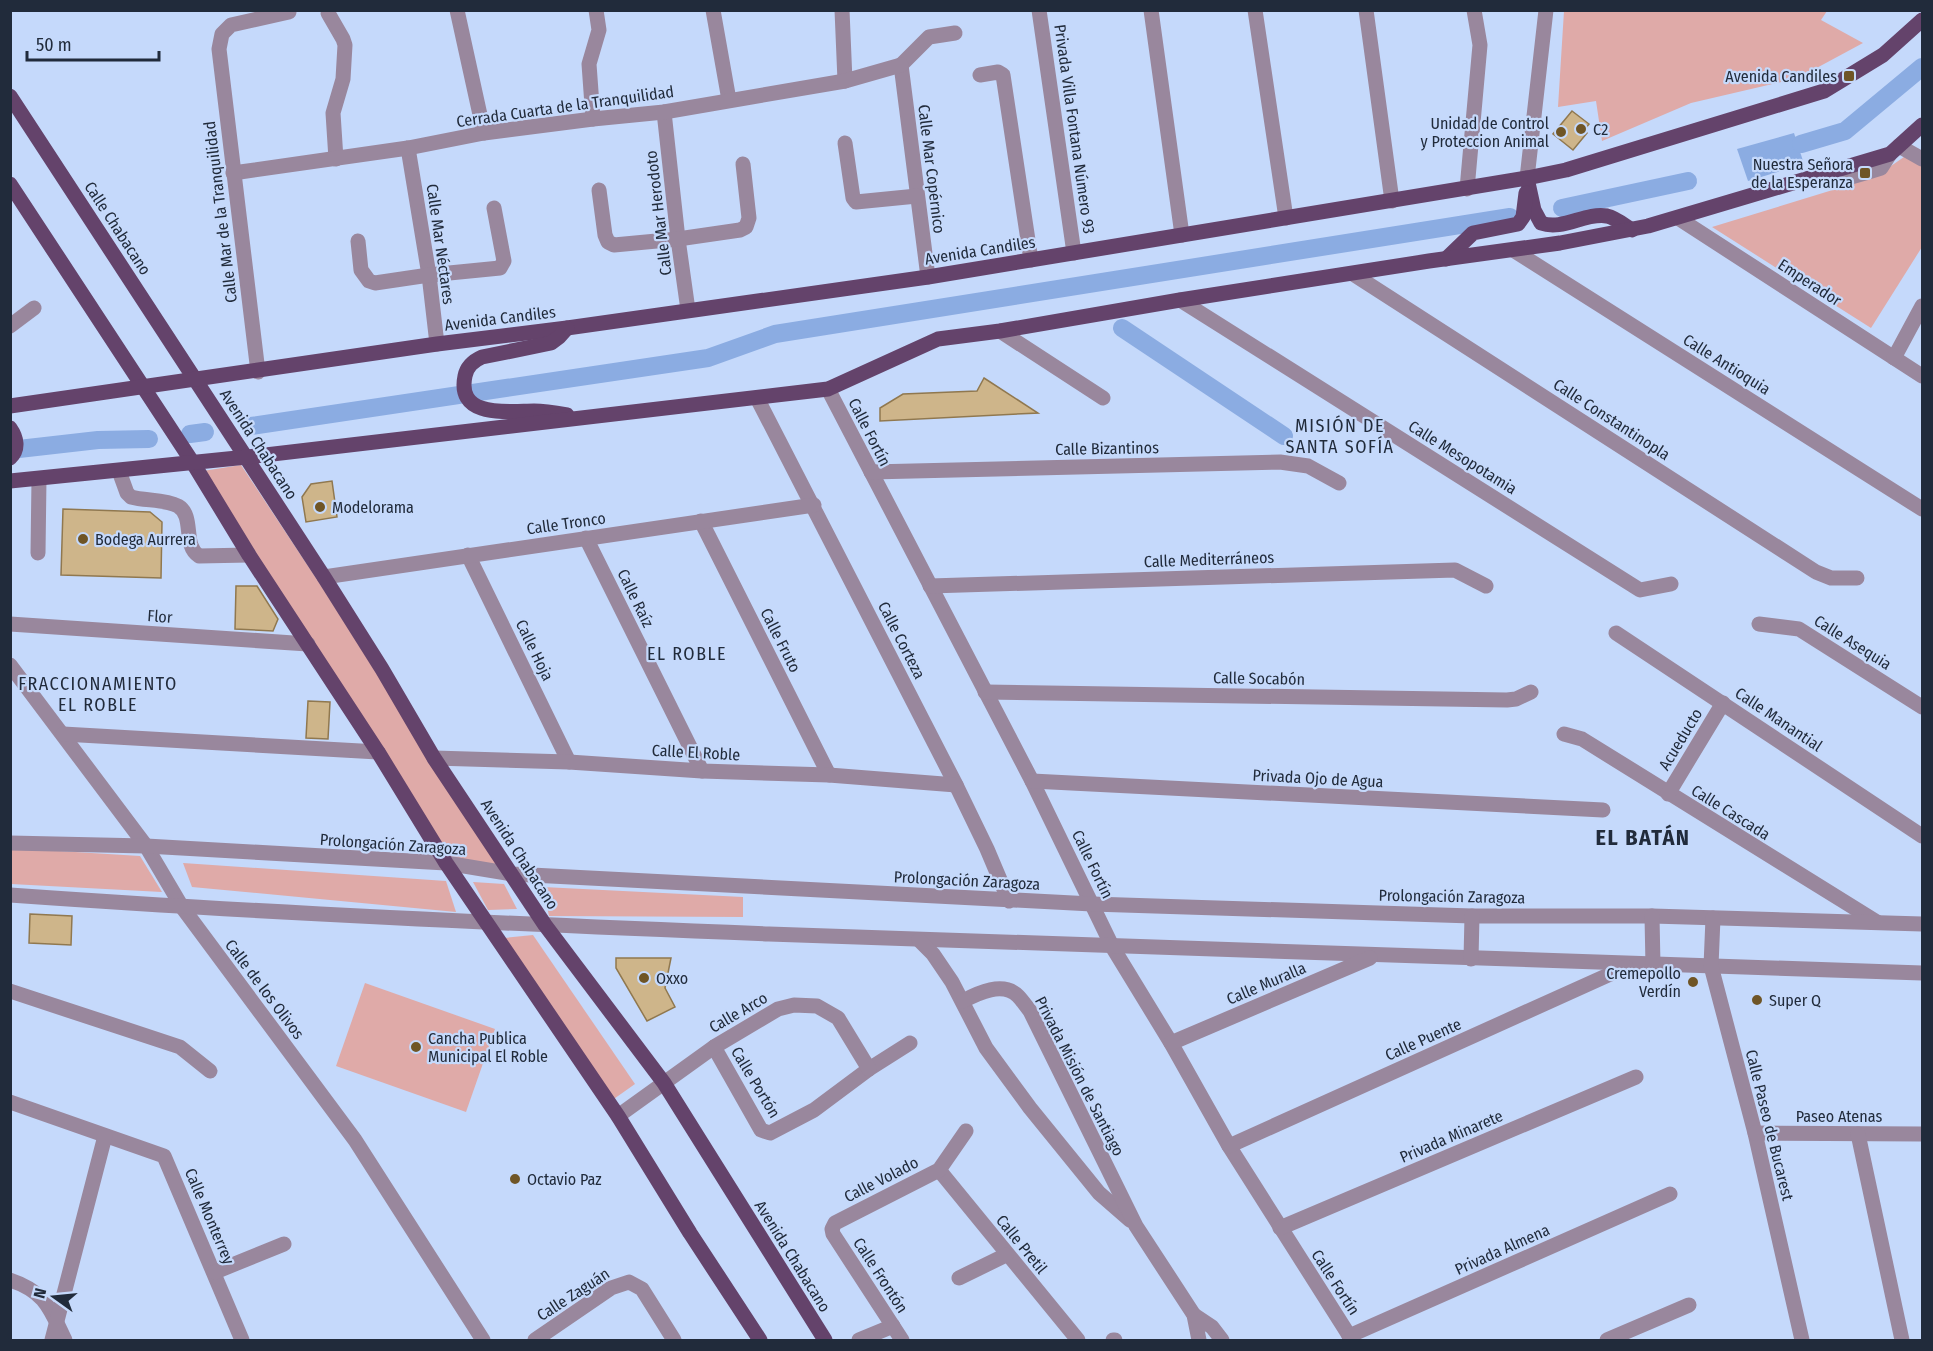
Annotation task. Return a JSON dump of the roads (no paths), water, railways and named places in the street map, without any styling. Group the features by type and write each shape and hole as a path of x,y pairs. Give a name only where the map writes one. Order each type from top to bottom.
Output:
{"main road":[{"name":"Avenida Candiles","path":"10,406 142,386 258,372 437,344 928,277 1527,178 1577,166 1824,91 1883,55 1923,20"},
{"name":"Calle Chabacano","path":"10,96 195,379"},
{"path":"10,481 247,457 828,389 938,339 1632,230 1834,171 1894,150 1923,125"},
{"path":"1527,178 1534,210 1541,223 1556,225 1605,216 1615,219 1632,230"},
{"path":"1446,259 1473,233 1511,227 1521,222 1527,178"},
{"path":"10,184 193,463 249,555 378,752 484,922 618,1116 760,1341"},
{"path":"567,328 559,338 551,343 478,358 466,373 464,384 466,394 476,405 491,411 543,411 581,418"},
{"name":"Avenida Chabacano","path":"195,379 324,577 434,758 545,925 664,1083 825,1341"},
{"path":"10,428 15,437 14,452"}],"street":[{"path":"457,10 484,133"},
{"path":"593,119 589,64 599,30 596,10"},
{"path":"713,10 729,100"},
{"path":"842,10 844,81"},
{"name":"Privada Villa Fontana Número 93","path":"1039,10 1074,253"},
{"path":"1151,10 1182,235"},
{"path":"1255,10 1286,218"},
{"path":"1366,10 1392,201"},
{"path":"1467,189 1480,45 1474,10"},
{"path":"1527,178 1546,10"},
{"name":"Calle Mar de la Tranquilidad","path":"258,372 219,49 222,34 231,25 290,12"},
{"path":"328,13 345,45 344,79 333,108 336,159"},
{"path":"901,65 929,37 955,33"},
{"name":"Cerrada Cuarta de la Tranquilidad","path":"233,173 408,148 484,133 664,112 844,81 901,65"},
{"name":"Calle Mar Copérnico","path":"901,65 928,277"},
{"path":"980,75 998,72 1002,75 1031,260"},
{"name":"Calle Mar Herodoto","path":"664,112 688,310"},
{"path":"845,143 853,198 856,202 917,196"},
{"name":"Calle Mar Néctares","path":"408,148 429,275 437,344"},
{"path":"1894,150 1923,159"},
{"path":"599,190 605,235 608,242 614,245 740,230 746,227 749,219 743,164"},
{"path":"358,241 361,270 369,281 382,282 500,268 504,261 494,207"},
{"name":"Emperador","path":"1678,218 1923,376"},
{"name":"Calle Antioquia","path":"1513,250 1923,509"},
{"name":"Calle Constantinopla","path":"1353,273 1816,572 1832,578 1857,578"},
{"name":"Calle Mesopotamia","path":"1180,300 1640,590 1671,584"},
{"path":"1894,358 1923,306"},
{"path":"10,326 34,308"},
{"path":"1000,331 1103,398"},
{"name":"Calle Fortín","path":"828,389 1032,781 1113,948 1171,1042 1229,1146 1351,1338"},
{"name":"Calle Corteza","path":"757,398 956,785 1009,901"},
{"name":"Calle Bizantinos","path":"871,472 1280,462 1308,466 1339,483"},
{"path":"119,471 127,493 131,497 178,506 185,512 192,550 199,556 249,555"},
{"path":"38,553 39,478"},
{"name":"Calle Tronco","path":"324,577 814,505"},
{"name":"Calle Fruto","path":"701,521 830,775"},
{"name":"Calle Raíz","path":"586,538 702,771"},
{"name":"Calle Hoja","path":"468,555 569,762"},
{"name":"Calle Mediterráneos","path":"930,586 1455,570 1486,586"},
{"name":"Flor","path":"10,624 308,644"},
{"name":"Calle Asequia","path":"1759,624 1799,629 1923,707"},
{"name":"Calle Manantial","path":"1616,633 1923,836"},
{"name":"Calle de los Olivos","path":"10,665 146,846 182,907 355,1140 483,1341"},
{"name":"Calle Socabón","path":"985,692 1507,700 1532,692"},
{"name":"Acueducto","path":"1668,794 1723,704"},
{"path":"63,734 378,752"},
{"name":"Calle Cascada","path":"1564,734 1582,740 1879,923"},
{"name":"Calle El Roble","path":"434,758 830,775 956,785"},
{"name":"Privada Ojo de Agua","path":"1032,781 1603,810"},
{"name":"Prolongación Zaragoza","path":"10,843 146,846 446,863 512,874 1009,901 1472,916 1652,916 1923,924"},
{"path":"10,895 182,907 545,925 1113,948 1923,973"},
{"path":"1471,959 1472,916"},
{"path":"1652,916 1653,966"},
{"name":"Calle Paseo de Bucarest","path":"1713,918 1711,966 1755,1133 1802,1341"},
{"name":"Privada Misión de Santiago","path":"919,940 933,954 963,1001 986,1048 1030,1108 1100,1193 1136,1226"},
{"name":"Calle Muralla","path":"1171,1042 1375,956"},
{"name":"Calle Puente","path":"1229,1146 1631,965"},
{"name":"Privada Misión de Santiago","path":"963,1001 982,991 1007,990 1016,994 1030,1011 1136,1226 1194,1315 1199,1341"},
{"path":"10,991 180,1047 210,1071"},
{"name":"Calle Arco","path":"618,1116 714,1047 778,1009 794,1005 817,1006 838,1018 869,1069"},
{"path":"869,1069 910,1043"},
{"name":"Calle Portón","path":"714,1047 761,1130 770,1133 814,1110 869,1069"},
{"name":"Privada Minarete","path":"1280,1228 1636,1077"},
{"name":"Calle Monterrey","path":"10,1102 164,1156 215,1272 242,1341"},
{"name":"Calle Volado","path":"832,1229 835,1223 939,1170 966,1131"},
{"name":"Paseo Atenas","path":"1755,1133 1923,1134"},
{"path":"1858,1134 1902,1341"},
{"path":"52,1341 105,1136"},
{"name":"Calle Pretil","path":"939,1170 1078,1341"},
{"name":"Privada Almena","path":"1351,1338 1670,1194"},
{"name":"Calle Frontón","path":"832,1229 833,1234 902,1341"},
{"path":"215,1272 284,1244"},
{"path":"959,1278 1006,1255"},
{"path":"10,1280 33,1289 43,1299 65,1341"},
{"name":"Calle Zaguán","path":"535,1341 611,1288 628,1282 642,1289 675,1341"},
{"path":"1607,1341 1689,1305"},
{"name":"Privada Misión de Santiago","path":"1194,1315 1212,1327 1222,1341"},
{"path":"859,1341 893,1326"}],"water":[{"path":"1794,133 1804,164 1748,181 1737,149"}],"waterway":[{"path":"1801,144 1845,131 1922,67"},
{"path":"1562,208 1688,181"},
{"path":"251,426 708,358 775,334 1510,217"},
{"path":"1122,328 1284,436"},
{"path":"190,434 205,432"},
{"path":"10,450 98,440 149,439"}],"place":[{"name":"Avenida Candiles","path":"1849,76"},
{"name":"C2","path":"1581,129"},
{"name":"Unidad de Control y Proteccion Animal","path":"1561,132"},
{"name":"Nuestra Señora de la Esperanza","path":"1865,173"},
{"name":"Modelorama","path":"320,507"},
{"name":"Bodega Aurrera","path":"83,539"},
{"name":"Oxxo","path":"644,978"},
{"name":"Cremepollo Verdín","path":"1693,982"},
{"name":"Super Q","path":"1757,1000"},
{"name":"Cancha Publica Municipal El Roble","path":"416,1047"},
{"name":"Octavio Paz","path":"515,1179"}],"district":[{"name":"MISIÓN DE SANTA SOFÍA","path":"1340,436"},
{"name":"EL ROBLE","path":"687,654"},
{"name":"FRACCIONAMIENTO EL ROBLE","path":"98,694"},
{"name":"EL BATÁN","path":"1643,837"}]}
